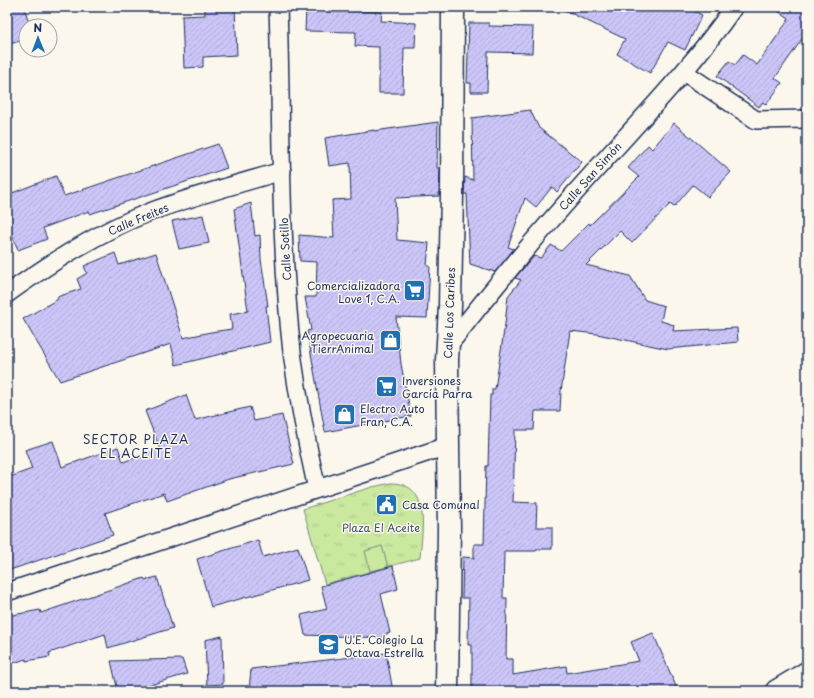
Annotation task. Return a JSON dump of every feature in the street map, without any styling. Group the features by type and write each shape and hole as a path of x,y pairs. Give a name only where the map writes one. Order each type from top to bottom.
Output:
{"street":[{"name":"Calle Sotillo","path":"278,7 284,248 292,352 305,434 317,489"},
{"name":"Calle Los Caribes","path":"447,691 449,528 447,446 452,201 453,7"},
{"name":"Calle San Simón","path":"448,346 495,285 564,205 684,72 734,7"},
{"path":"684,72 756,120 807,118"},
{"name":"Calle Freites","path":"7,294 82,244 143,215 191,198 282,171"},
{"path":"7,592 447,446"},
{"path":"777,691 807,673"}],"green space":[{"name":"Plaza El Aceite","path":"391,483 406,486 414,491 418,499 422,519 420,558 325,584 303,509 372,487"},
{"path":"382,546 388,567 370,571 365,551"}],"building":[{"path":"7,7 24,7 27,18 18,18 18,42 7,45"},
{"path":"205,7 235,7 237,55 203,57 203,67 184,68 182,16 205,15"},
{"path":"558,7 686,7 702,15 685,50 668,42 650,73 617,54 625,39"},
{"path":"772,7 807,7 807,32 775,78 782,83 766,105 763,102 759,107 717,76 729,61 735,65 743,55 757,65 789,19"},
{"path":"306,9 382,12 381,21 416,23 415,48 404,48 403,93 379,93 379,47 355,46 356,32 305,31"},
{"path":"469,23 489,23 489,26 533,27 532,53 488,52 487,92 471,92 471,83 467,83"},
{"path":"530,110 539,128 582,162 557,192 552,187 536,207 525,198 508,247 514,249 495,272 470,264 467,194 464,194 465,177 473,180 472,118"},
{"path":"438,122 437,168 440,168 439,196 395,198 397,240 429,243 427,266 430,266 427,318 396,317 401,364 411,416 325,432 307,331 311,330 305,297 316,297 317,262 300,261 299,235 334,238 332,200 351,199 350,163 329,166 325,138"},
{"path":"674,123 731,172 708,197 693,185 674,207 670,204 632,243 620,231 586,265 630,276 645,300 664,306 661,321 674,325 673,331 737,328 738,342 668,349 597,334 570,331 561,391 560,411 535,411 534,430 515,430 513,502 537,503 536,527 552,527 552,549 536,549 536,551 504,551 503,598 507,598 506,659 513,659 513,675 566,666 567,673 639,661 631,642 653,633 678,691 472,691 472,645 468,645 469,598 462,598 463,557 474,558 474,544 484,544 490,395 492,395 492,389 495,389 508,296 521,280 515,278 534,256 541,258 551,245 561,251 639,177 628,168 648,145 652,149"},
{"path":"218,144 227,168 90,214 89,211 43,228 47,239 18,250 7,221 7,195 56,176 64,196"},
{"path":"251,203 255,236 260,235 261,259 268,306 266,306 270,342 176,365 171,344 60,381 23,319 58,299 57,297 81,289 77,279 87,273 84,266 115,253 119,265 156,253 183,338 232,329 230,314 248,311 234,209"},
{"path":"203,215 209,243 179,249 172,221"},
{"path":"186,395 195,420 250,407 254,421 282,415 294,464 229,479 167,501 164,493 105,513 113,535 7,571 7,478 32,469 25,450 53,441 62,467 118,447 123,462 160,449 145,411"},
{"path":"258,540 263,557 298,547 308,580 211,607 197,559"},
{"path":"393,566 398,589 381,594 390,633 383,635 384,638 305,635 301,615 327,609 321,586"},
{"path":"157,577 173,628 108,648 105,634 49,653 50,657 26,661 26,659 7,665 7,616 40,610 41,613 144,578 145,580"},
{"path":"222,636 223,684 207,685 205,640"},
{"path":"386,653 393,691 249,691 251,669"},
{"path":"182,659 187,674 129,691 118,691 111,661"}],"place":[{"name":"Comercializadora Love 1, C.A.","path":"415,291"},
{"name":"Agropecuaria TierrAnimal","path":"390,341"},
{"name":"Inversiones García Parra","path":"387,386"},
{"name":"Electro Auto Fran, C.A.","path":"344,414"},
{"name":"Casa Comunal","path":"387,504"},
{"name":"U.E. Colegio La Octava Estrella","path":"329,645"}],"district":[{"name":"SECTOR PLAZA EL ACEITE","path":"136,446"}]}
